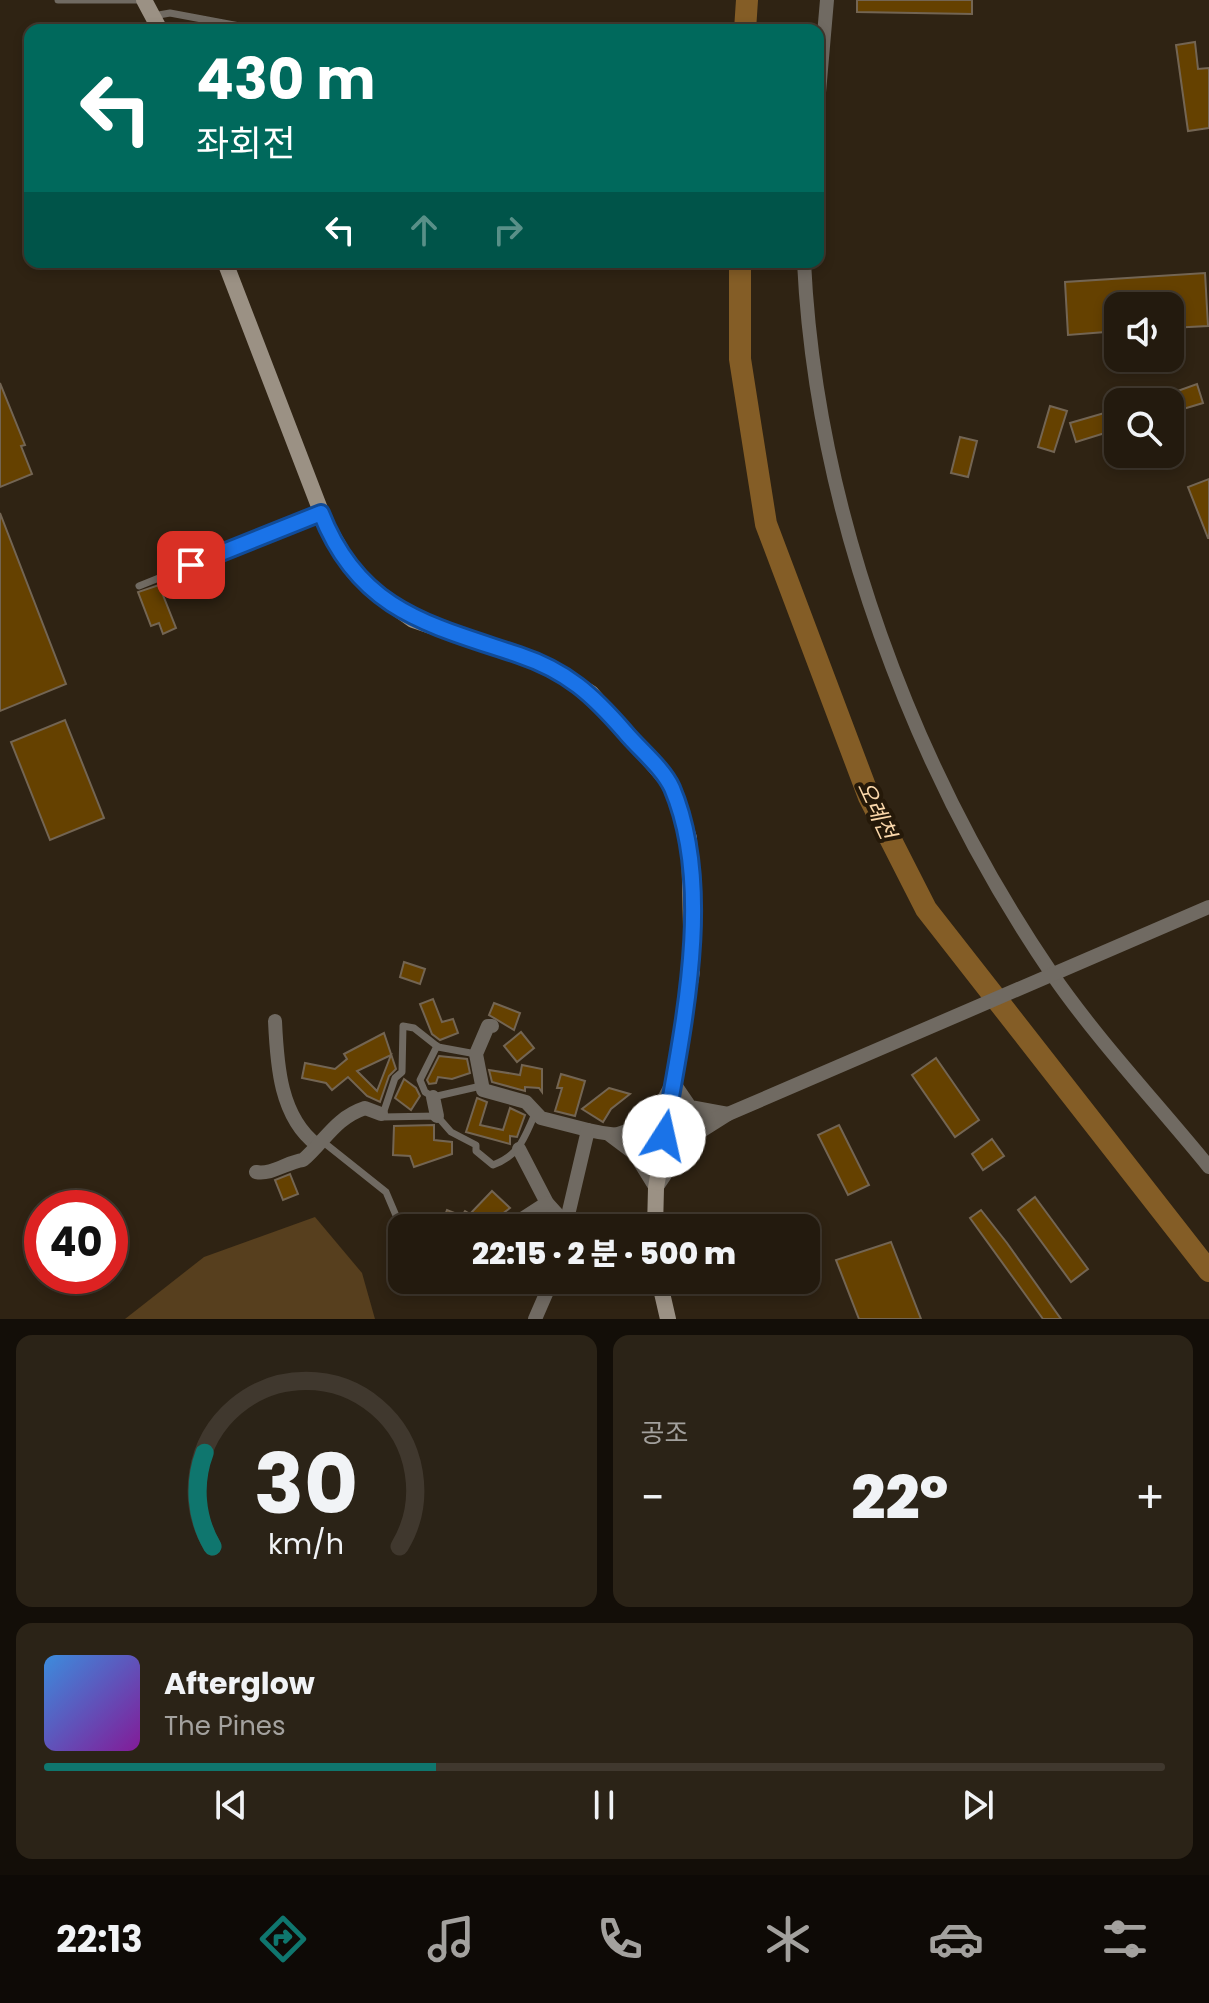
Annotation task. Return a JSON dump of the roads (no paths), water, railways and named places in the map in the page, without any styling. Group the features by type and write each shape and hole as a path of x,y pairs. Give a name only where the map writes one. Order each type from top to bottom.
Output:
{"street":[{"path":"144,0 157,23"},
{"path":"824,35 827,0"},
{"path":"227,268 321,513 339,551 375,593 413,620 546,665 591,693 671,785 689,838 692,971 656,1188 655,1214"},
{"path":"805,268 818,399 830,461 858,563 934,767 986,866 1052,973 1209,1167"},
{"path":"492,1026 488,1026 476,1054 483,1090 526,1102 535,1114 611,1136 664,1136 728,1114 1209,907"},
{"path":"275,1021 277,1058 292,1119 318,1142"},
{"path":"673,1082 690,1107 728,1114"},
{"path":"611,1136 642,1127 652,1119 673,1082"},
{"path":"433,1097 437,1116"},
{"path":"256,1172 264,1173 284,1163 303,1160 352,1112 365,1108 381,1114"},
{"path":"656,1188 690,1138 728,1114"},
{"path":"569,1214 588,1130"},
{"path":"611,1136 635,1154 656,1188"},
{"path":"519,1149 547,1203 556,1214"},
{"path":"530,1214 547,1203"},
{"path":"535,1319 546,1294"},
{"path":"662,1294 668,1319"}],"lane":[{"path":"58,0 144,0"},
{"path":"157,23 170,13 229,24"},
{"path":"139,586 321,513"},
{"path":"476,1054 437,1046 414,1028 403,1026 402,1072 395,1078 381,1114 390,1120 437,1116 451,1132 476,1145 476,1151 493,1165 519,1149 535,1114"},
{"path":"437,1046 420,1080 433,1097 481,1086"},
{"path":"318,1142 386,1192 395,1214"}],"waterway":[{"name":"오례천","path":"745,24 747,0"},
{"name":"오례천","path":"740,268 740,359 766,524 869,797 926,909 1209,1271"}]}
